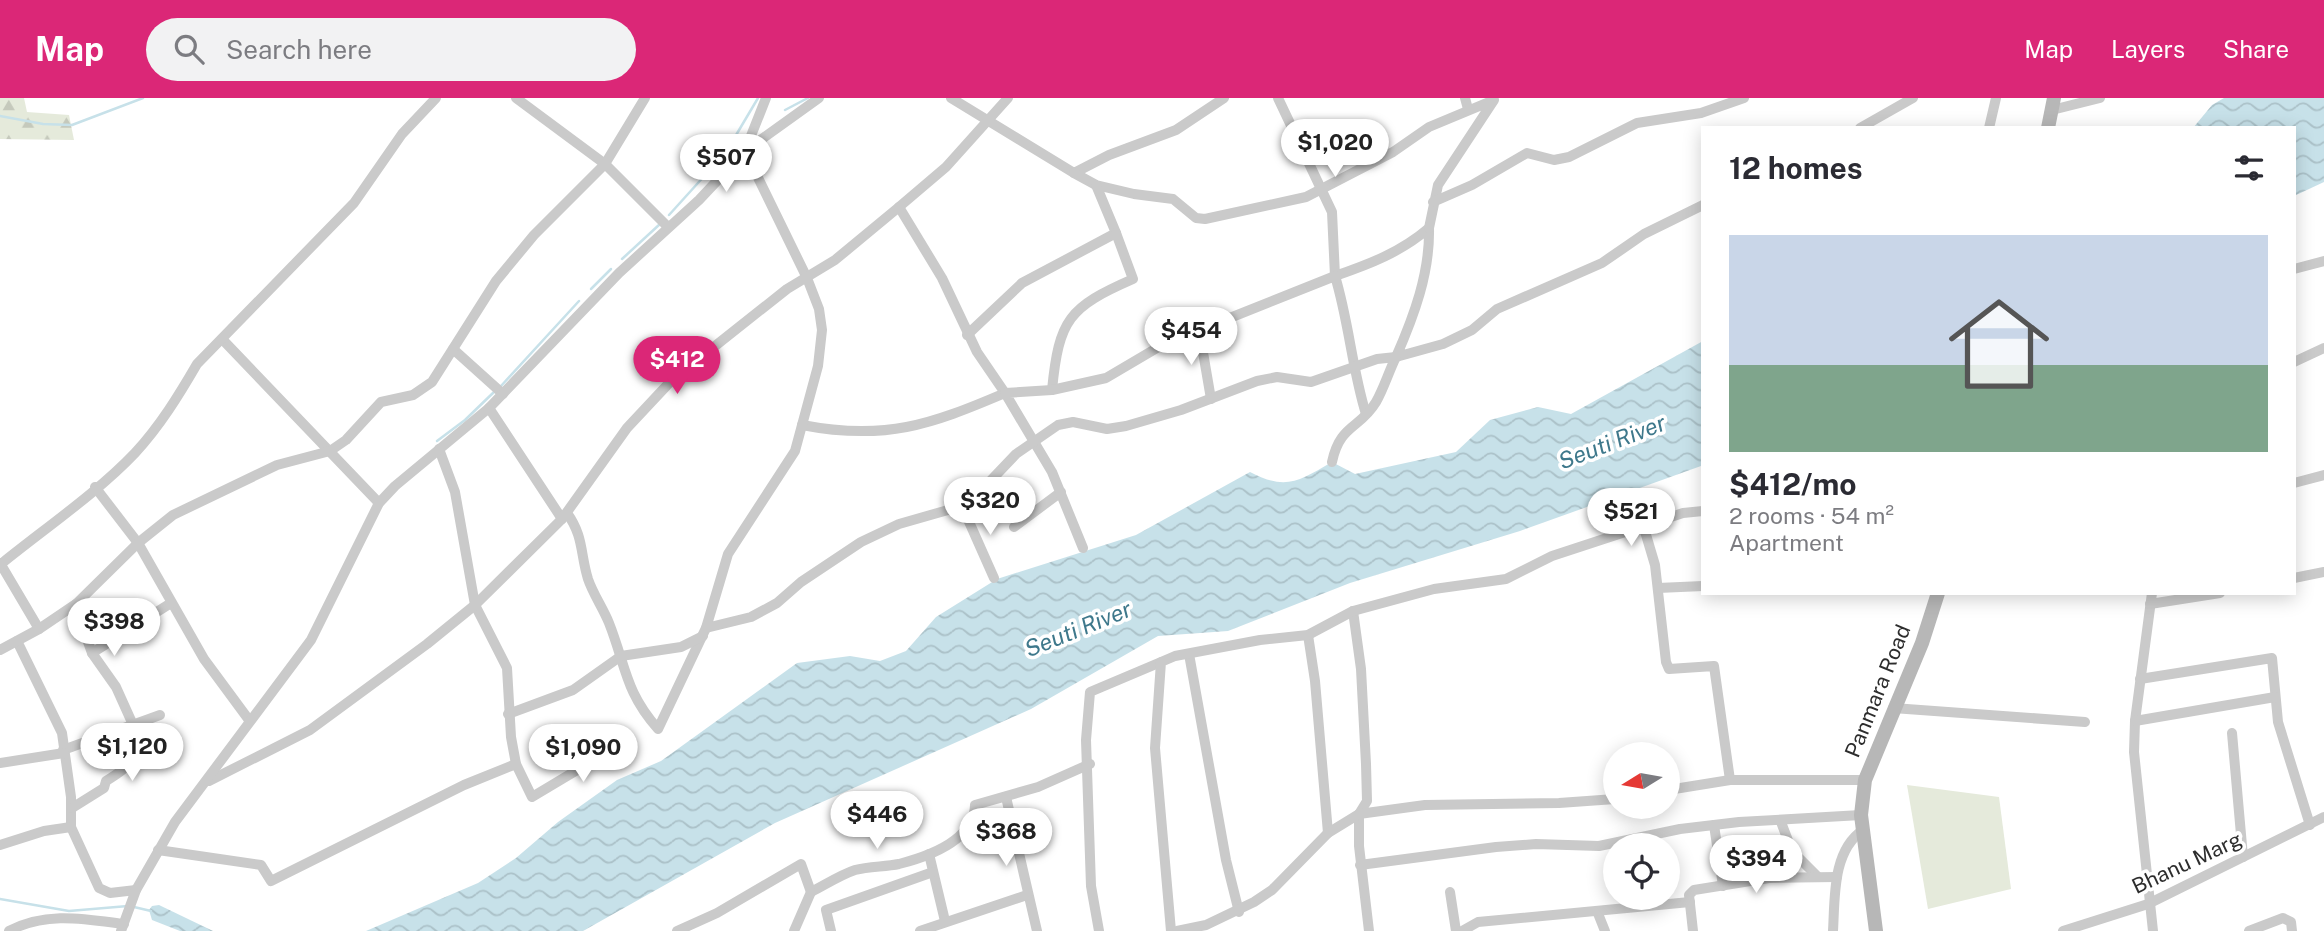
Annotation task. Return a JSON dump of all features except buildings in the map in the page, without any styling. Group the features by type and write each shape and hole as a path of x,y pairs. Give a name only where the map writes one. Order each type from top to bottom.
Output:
{"street":[{"path":"39,629 0,563 80,502 144,442 178,397 197,364 354,203 402,134 436,98"},
{"path":"516,98 605,164 668,227"},
{"path":"0,650 39,629 76,604 138,543 173,515 277,465 330,451 346,440 381,402 413,395 432,382 512,260 605,164 645,98"},
{"path":"489,408 565,516 578,528 588,578 621,656 631,693 639,708 658,729 705,632 728,554 744,527 783,474 795,451 818,366 822,330 819,309 807,278 745,151 766,98"},
{"path":"9,931 44,919 75,917 122,927 158,850 200,787 311,640 379,503 489,408 619,273 745,151 819,98"},
{"path":"951,98 1096,185 1134,194 1163,195 1173,199 1196,218 1205,219 1279,204 1323,190 1393,152 1429,127 1495,99"},
{"path":"200,787 310,730 427,644 475,605 565,516 627,428 671,381 787,289 835,260 899,207 946,167 1008,98"},
{"path":"1074,173 1109,155 1176,130 1224,98"},
{"path":"1278,98 1332,212 1335,276 1346,312 1353,367 1366,414"},
{"path":"1465,98 1468,109"},
{"path":"1433,202 1472,185 1527,153 1554,159 1569,157 1637,122 1701,113 1744,98"},
{"path":"1864,126 1913,98"},
{"path":"1989,126 1996,98"},
{"path":"2048,126 2053,104 2100,98"},
{"path":"1332,462 1335,447 1344,431 1366,414 1376,401 1408,330 1429,256 1429,228 1438,185 1495,99"},
{"path":"1052,390 1055,355 1079,306 1133,279 1096,185"},
{"path":"508,714 573,690 621,656 681,647 705,632 751,617 777,603 801,582 861,542 899,524 962,506 1034,440 1058,425 1073,422 1107,429 1126,426 1257,381 1278,377 1311,382 1353,367 1443,344 1472,330 1497,309 1602,263 1644,234 1701,206"},
{"path":"899,207 942,278 967,335 1034,440 1061,492 1083,548"},
{"path":"802,425 880,433 908,429 942,419 1005,393 1052,390 1106,378 1162,345 1390,255 1409,245 1429,228"},
{"path":"967,335 1023,283 1116,233"},
{"path":"2296,268 2324,261"},
{"path":"1199,329 1211,398"},
{"path":"222,339 379,503"},
{"path":"2296,361 2324,348"},
{"path":"453,349 503,394"},
{"path":"439,449 455,492 475,605 507,668 508,714 516,764 532,797 619,745"},
{"path":"2296,482 2324,475"},
{"path":"95,487 138,543 204,659 249,720"},
{"path":"1014,527 1061,492"},
{"path":"962,506 994,578"},
{"path":"1099,931 1091,886 1090,764 1086,740 1090,692 1161,662 1189,654 1260,640 1308,635 1353,611 1434,589 1506,579 1552,556 1683,513 1701,511"},
{"path":"1644,528 1658,588 1666,662 1670,668 1711,664 1716,670 1730,780"},
{"path":"2296,578 2324,572"},
{"path":"1658,588 1701,586"},
{"name":"Panmara Road","path":"1876,931 1861,815 1865,780 1922,643 1933,595"},
{"path":"2153,931 2136,776 2135,721 2140,679 2151,599 2197,595"},
{"path":"92,653 171,603"},
{"path":"72,808 104,788 106,781 128,766 134,750 130,728 116,687 92,653 87,639 88,623 76,604"},
{"path":"1353,611 1362,669 1367,801 1359,814 1360,865 1369,931"},
{"path":"1308,635 1315,681 1323,802 1328,833"},
{"path":"18,641 56,716 72,808 71,827 99,888 135,895"},
{"path":"1189,654 1226,860 1239,912"},
{"path":"2140,679 2272,658 2275,697 2285,748 2310,825"},
{"path":"1161,662 1155,748 1171,931"},
{"path":"2135,721 2275,697"},
{"path":"1893,708 2085,722"},
{"path":"0,763 64,751 160,715"},
{"path":"2232,733 2243,858"},
{"path":"158,850 261,865 271,881 464,785 516,764"},
{"path":"794,931 811,892 855,870 898,864 929,854 960,837 975,820 975,805 1067,776 1090,764"},
{"path":"1680,788 1730,780 1865,780"},
{"path":"1006,797 1037,931"},
{"path":"1177,931 1206,925 1239,912 1272,890 1328,833 1359,814 1424,805 1603,800"},
{"path":"1360,865 1496,847 1536,844 1599,846 1714,825 1861,815"},
{"name":"Bhanu Marg","path":"2063,931 2148,904 2324,817"},
{"path":"1781,822 1792,851 1817,876"},
{"path":"1714,825 1723,886"},
{"path":"0,845 44,831 71,827"},
{"path":"1833,931 1837,877 1843,857 1863,830"},
{"path":"929,854 945,921"},
{"path":"677,931 717,913 801,864 811,892"},
{"path":"831,931 826,910 933,872"},
{"path":"1693,931 1689,895 1694,890 1769,878 1837,877"},
{"path":"1450,892 1457,931"},
{"path":"919,931 1027,895"},
{"path":"1462,931 1478,922 1690,902"},
{"path":"1597,911 1605,931"},
{"path":"2249,931 2283,918 2291,922 2292,931"}],"green space":[{"path":"0,98 24,98 27,112 69,115 74,140 0,139"},
{"path":"1907,785 1999,797 2011,889 1928,909"}],"water":[{"path":"2224,98 2324,98 2324,182 2296,195 2296,126 2195,126 2212,105"},
{"name":"Seuti River","path":"1701,342 1701,466 1520,531 1350,583 1228,631 1158,636 1031,709 775,823 583,931 366,931 478,883 516,858 558,822 617,780 661,761 797,663 850,656 880,661 906,651 936,617 997,579 1136,535 1250,472 1273,481 1292,481 1332,462 1355,474 1456,452 1490,420 1538,407 1571,414"},
{"path":"159,905 213,931 180,931 152,920 149,910 152,906"}],"waterway":[{"path":"0,116 43,124 72,125 143,98"},
{"path":"669,215 726,152 758,98"},
{"path":"785,110 808,98"},
{"path":"622,259 660,224"},
{"path":"591,289 611,269"},
{"path":"501,386 579,301"},
{"path":"437,441 465,420 494,392"},
{"path":"0,899 69,911 128,906"},
{"path":"134,907 151,911"}]}
